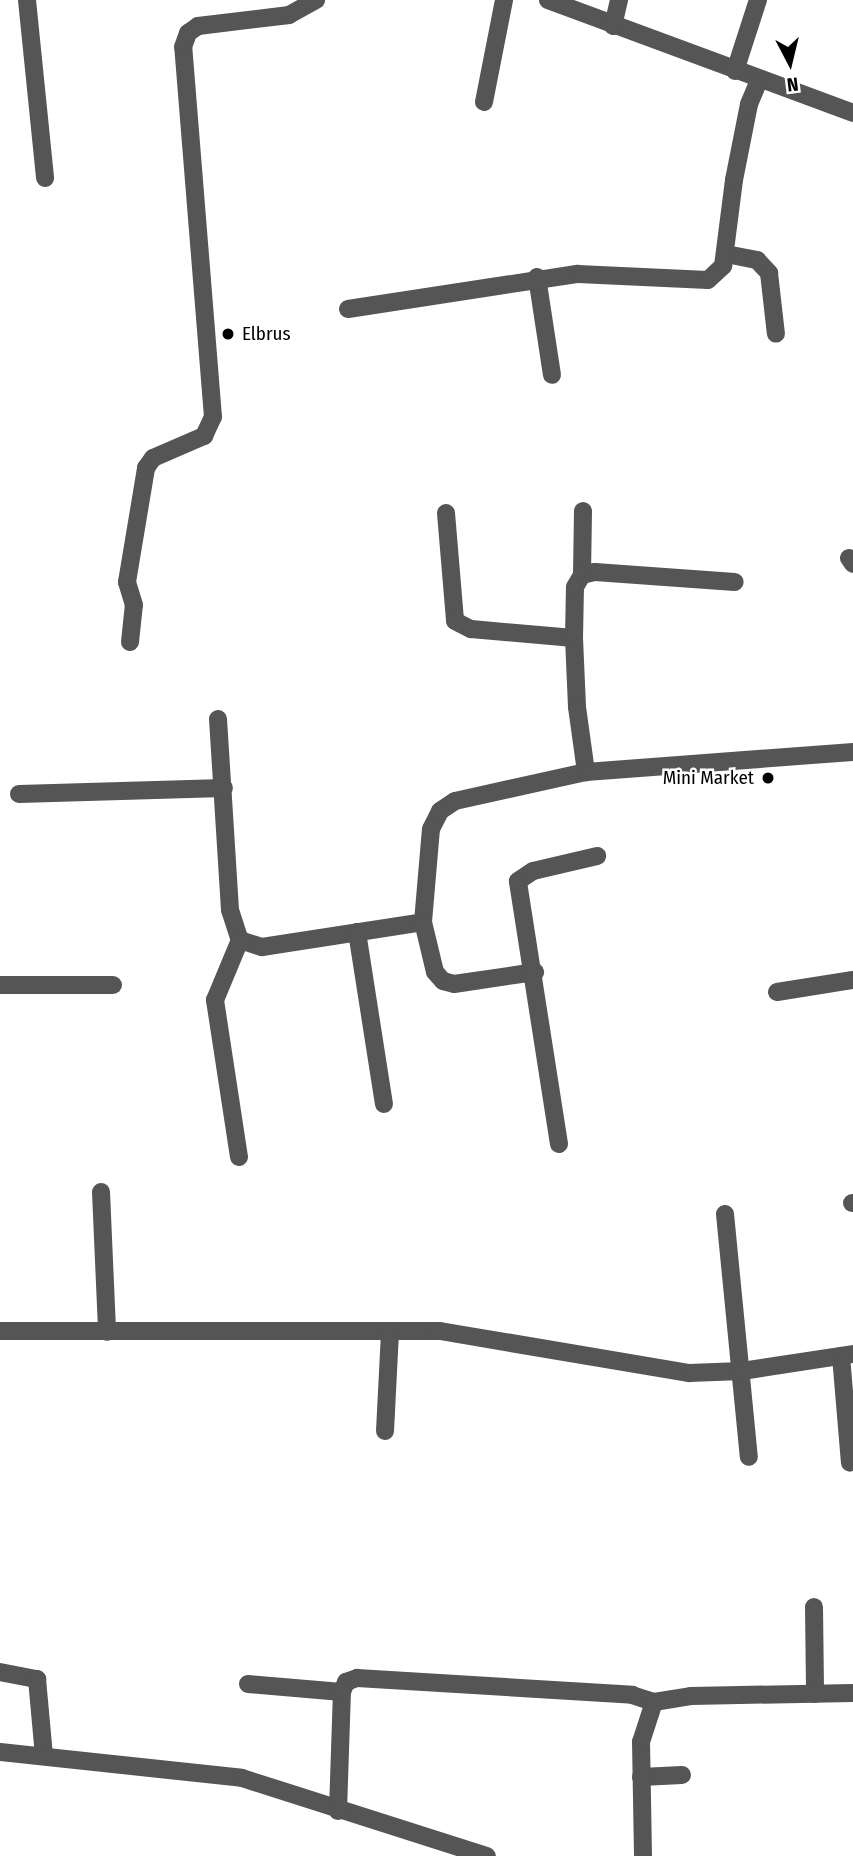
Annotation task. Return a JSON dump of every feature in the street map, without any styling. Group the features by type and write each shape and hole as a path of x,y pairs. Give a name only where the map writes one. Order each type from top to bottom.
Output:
{"street":[{"path":"27,0 45,178"},
{"path":"130,642 134,605 127,582 146,468 153,458 204,436 213,417 183,47 188,33 198,26 289,15 316,0"},
{"path":"484,102 504,0"},
{"path":"548,0 853,113"},
{"path":"613,26 619,0"},
{"path":"735,71 758,0"},
{"path":"348,309 537,277 600,274 699,283 718,275 726,254 734,180 749,104 760,80"},
{"path":"726,254 757,260 769,273 776,334"},
{"path":"537,277 552,375"},
{"path":"583,510 582,576 575,587 574,638 575,683 586,772"},
{"path":"446,513 455,621 471,629 574,638"},
{"path":"582,576 595,572 735,582"},
{"path":"218,719 225,788 230,910 240,940 215,1000 239,1157"},
{"path":"535,972 454,984 443,981 435,972 423,922 431,829 440,811 455,801 586,772 719,765 853,752"},
{"path":"19,794 225,788"},
{"path":"559,1144 535,972 518,881 533,871 597,856"},
{"path":"240,940 262,947 423,922"},
{"path":"357,932 384,1104"},
{"path":"777,992 853,980"},
{"path":"0,985 113,985"},
{"path":"102,1192 107,1332"},
{"path":"725,1214 749,1457"},
{"path":"0,1331 464,1332 689,1373 742,1371 847,1355 850,1463"},
{"path":"385,1431 390,1331"},
{"path":"814,1607 815,1693"},
{"path":"0,1672 37,1679 44,1756"},
{"path":"338,1811 342,1692 346,1682 357,1678 632,1695 654,1702 691,1696 853,1693"},
{"path":"248,1684 342,1692"},
{"path":"643,1856 643,1726 654,1702"},
{"path":"0,1752 215,1772 487,1856"},
{"path":"641,1777 682,1775"}],"place":[{"name":"Elbrus","path":"228,334"},
{"name":"Mini Market","path":"768,778"}]}
